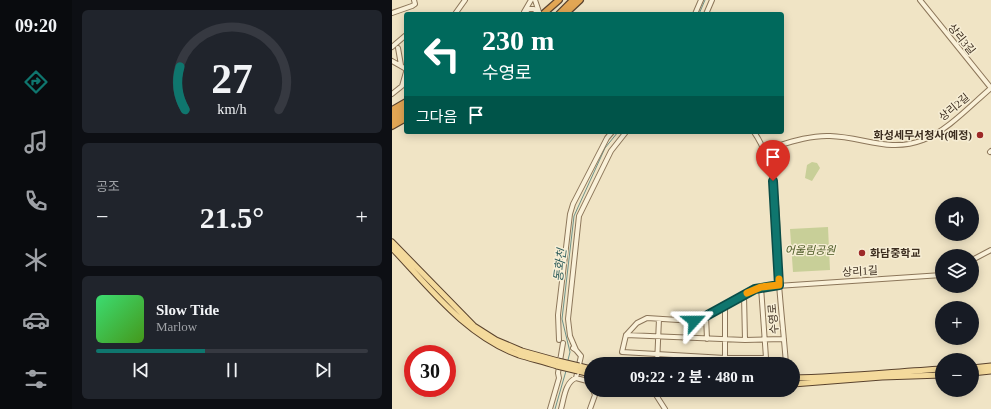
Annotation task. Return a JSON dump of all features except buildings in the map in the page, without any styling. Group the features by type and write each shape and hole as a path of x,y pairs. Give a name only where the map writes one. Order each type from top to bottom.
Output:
{"highway":[{"path":"545,12 559,0"},
{"path":"546,12 562,0"},
{"path":"561,12 573,0"},
{"path":"567,12 580,0"},
{"path":"392,110 404,103"},
{"path":"392,115 404,108"},
{"path":"392,120 404,113"},
{"path":"392,126 404,119"}],"main road":[{"path":"392,242 474,326 496,340 522,351 584,371"},
{"path":"392,248 453,313 472,329 494,343 519,355 558,363"},
{"path":"979,367 991,366"},
{"path":"579,369 584,369"},
{"path":"800,378 837,377 880,372 935,370"},
{"path":"979,372 991,371"},
{"path":"800,383 882,377 935,375"}],"street":[{"path":"392,13 412,6 415,4 414,0"},
{"path":"456,12 465,0"},
{"path":"524,12 531,0"},
{"path":"535,0 542,12"},
{"path":"697,12 701,0"},
{"path":"707,12 712,0"},
{"name":"상리3길","path":"920,0 991,88"},
{"path":"525,12 530,9 534,9 539,12"},
{"path":"392,47 404,37"},
{"path":"398,48 400,66"},
{"path":"392,61 404,68"},
{"path":"392,94 402,86 404,79"},
{"name":"상리2길","path":"764,150 812,137 828,136 883,146 910,145 937,133 991,88"},
{"path":"550,409 559,378 558,373 561,341 558,315 570,214 573,204 602,147 611,134"},
{"path":"561,409 568,385 576,378 581,356 574,349 569,332 568,319 579,216 611,151 624,134"},
{"name":"수영로","path":"755,134 764,150 771,171 774,191 779,285 785,357"},
{"path":"979,256 991,250"},
{"name":"상리1길","path":"626,335 637,323 647,318 694,321 761,287 935,275"},
{"path":"761,287 766,357"},
{"path":"744,295 744,340"},
{"path":"725,306 725,357"},
{"path":"706,316 707,338"},
{"path":"658,357 659,319"},
{"path":"708,357 622,352 626,335 744,340 784,339"},
{"path":"576,378 584,380"},
{"path":"590,409 594,397"},
{"path":"657,397 665,409"}],"green space":[{"path":"812,162 817,163 820,168 812,181 805,178 807,165"},
{"name":"어울림공원","path":"828,227 830,270 793,272 790,229"}],"waterway":[{"name":"동화천","path":"700,12 705,0"},
{"name":"동화천","path":"568,360 570,352 562,319 574,216 605,148 616,134"},
{"name":"동화천","path":"555,409 566,371"}],"slow traffic":[{"path":"747,293 761,287 779,285 779,279"}],"place":[{"name":"화성세무서청사(예정)","path":"980,135"},
{"name":"화담중학교","path":"862,253"}],"route":[{"path":"694,321 755,289 779,285 773,181"}]}
